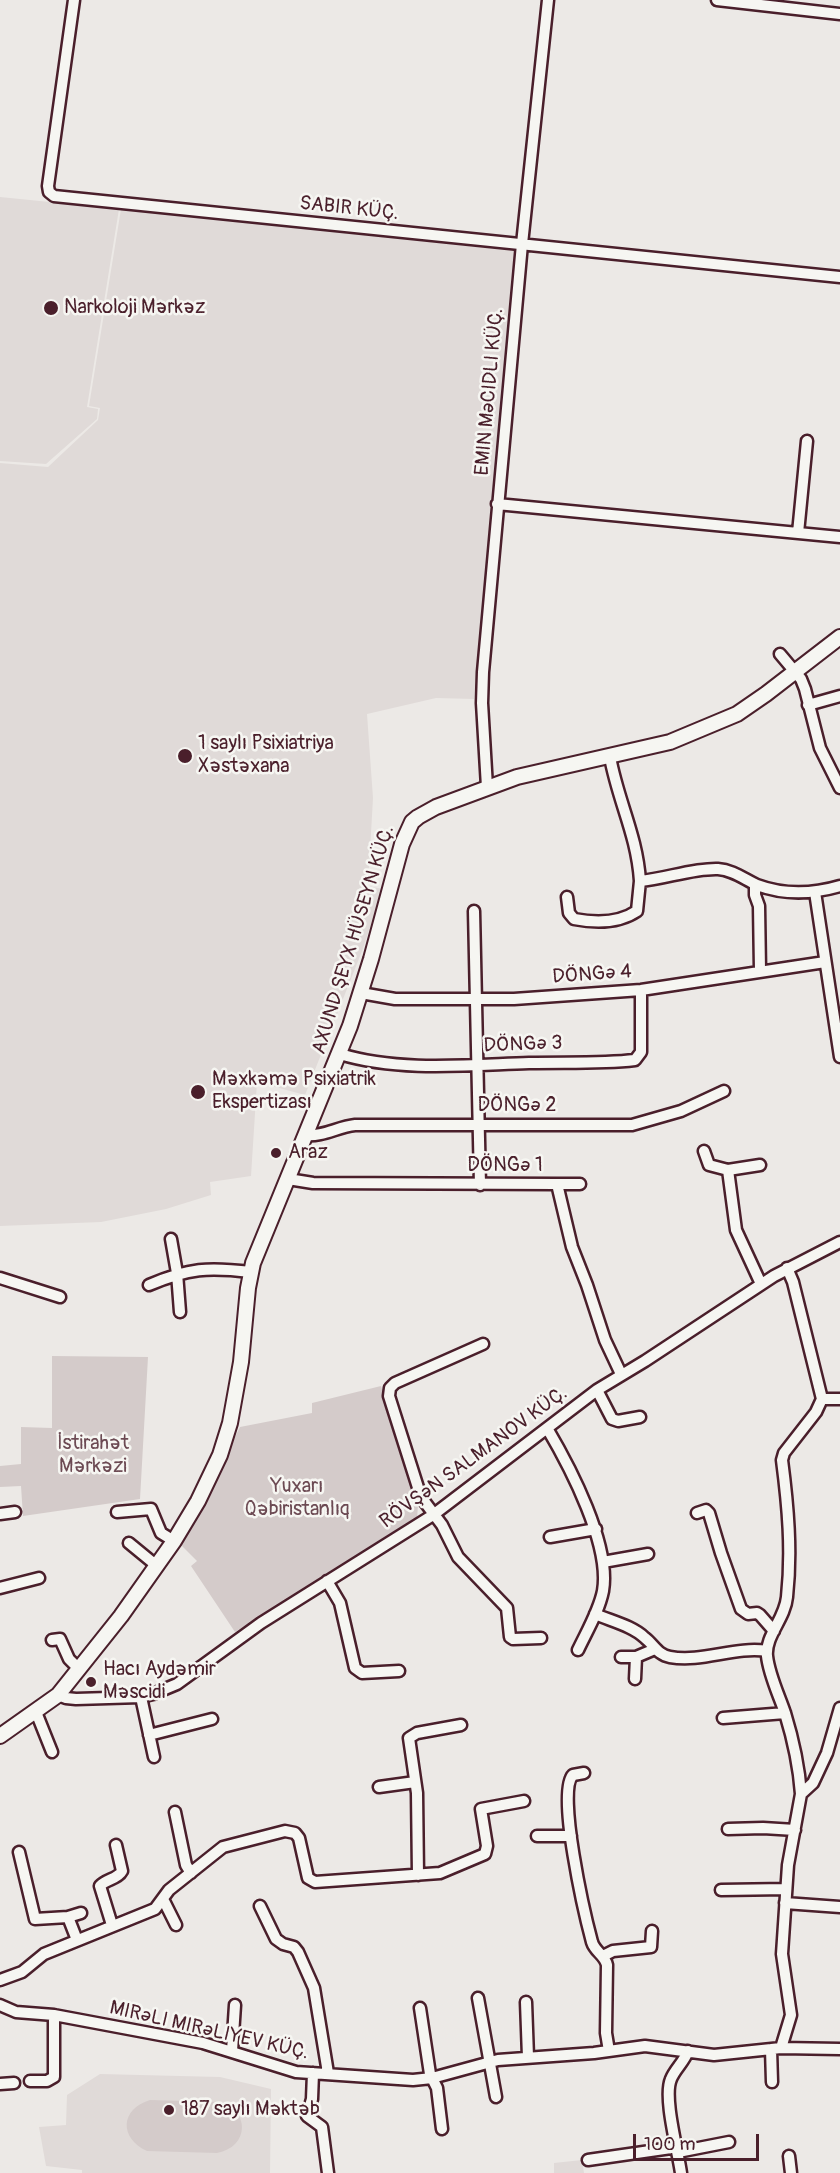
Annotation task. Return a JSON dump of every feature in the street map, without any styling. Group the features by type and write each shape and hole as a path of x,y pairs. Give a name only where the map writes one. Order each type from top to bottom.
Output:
{"main road":[{"name":"AXUND ŞEYX HÜSEYN KÜÇ.","path":"0,1736 58,1695 122,1616 174,1542 212,1473 226,1440 241,1362 251,1272 260,1244 340,1054 361,993 406,831 412,822 425,812 487,788 533,773 670,742 737,714 840,637"}],"street":[{"name":"SABIR KÜÇ.","path":"74,0 48,186 49,192 54,196 840,277"},
{"name":"EMIN MƏCIDLI KÜÇ.","path":"487,788 482,703 483,672 522,244 548,0"},
{"path":"717,0 840,14"},
{"path":"798,533 807,441"},
{"path":"497,504 840,537"},
{"path":"780,654 795,670 805,689 820,748 838,776 840,788"},
{"path":"808,705 840,696"},
{"path":"567,897 569,913 573,920 598,923 615,920 637,911 639,861 630,822 610,757"},
{"path":"640,881 717,869 736,874 755,884 784,891 815,892 840,886"},
{"path":"755,884 755,895 759,906 760,970"},
{"path":"815,892 825,962 835,985 840,1057"},
{"path":"474,912 480,1185"},
{"name":"DÖNGƏ 4","path":"361,993 395,999 475,1000 642,990 760,970 825,962"},
{"name":"DÖNGƏ 3","path":"340,1054 371,1063 388,1065 477,1065 635,1060 641,1052 642,990"},
{"name":"DÖNGƏ 2","path":"305,1135 321,1135 355,1125 632,1125 681,1112 724,1091"},
{"path":"704,1151 710,1165 728,1170 760,1165"},
{"path":"728,1170 736,1230 761,1284"},
{"name":"DÖNGƏ 1","path":"288,1179 313,1184 557,1184 572,1247 608,1348 621,1374"},
{"path":"557,1184 580,1184"},
{"path":"171,1239 180,1312"},
{"name":"RÖVŞƏN SALMANOV KÜÇ.","path":"58,1695 76,1699 141,1697 177,1684 261,1623 434,1515 621,1374 645,1361 787,1268 840,1242"},
{"path":"149,1285 177,1273 206,1268 251,1272"},
{"path":"772,2082 776,2049 791,2015 782,1954 784,1903 801,1794 793,1743 769,1665 767,1651 785,1609 790,1553 784,1453 816,1412 822,1399 796,1293 787,1268"},
{"path":"0,1278 60,1297"},
{"path":"483,1344 395,1383 390,1388 389,1396 417,1489 442,1525 458,1557 507,1608 510,1637 513,1639 541,1638"},
{"path":"597,1390 612,1419 618,1421 640,1417"},
{"path":"822,1399 840,1399"},
{"path":"547,1428 596,1529 603,1562 604,1589 596,1614 578,1650"},
{"path":"117,1512 151,1509 161,1533 174,1542"},
{"path":"697,1513 706,1510 710,1513 721,1553 741,1609 748,1614 757,1613 774,1631"},
{"path":"0,1514 15,1512"},
{"path":"550,1538 596,1529"},
{"path":"129,1543 157,1566"},
{"path":"603,1562 648,1554"},
{"path":"0,1588 39,1578"},
{"path":"327,1581 340,1603 358,1671 362,1673 399,1671"},
{"path":"596,1614 644,1636 662,1655 677,1658 750,1650 767,1651"},
{"path":"52,1640 60,1639 69,1659 79,1669"},
{"path":"621,1657 636,1657 655,1649"},
{"path":"635,1679 636,1657"},
{"path":"141,1697 154,1757"},
{"path":"801,1794 813,1783 827,1753 840,1708"},
{"path":"36,1712 52,1752"},
{"path":"723,1718 784,1713"},
{"path":"149,1735 212,1719"},
{"path":"418,1875 418,1811 409,1738 417,1733 461,1725"},
{"path":"827,1753 840,1754"},
{"path":"584,1773 573,1775 568,1785 571,1836 581,1897 593,1947 603,1956 607,1965 606,2033 609,2051"},
{"path":"379,1787 415,1782"},
{"path":"0,1980 16,1975 37,1958 150,1911 159,1905 169,1890 214,1853 229,1844 285,1832 295,1833 308,1878 315,1882 446,1872 485,1854 487,1846 481,1809 524,1801"},
{"path":"175,1812 186,1865 191,1873"},
{"path":"728,1829 795,1830"},
{"path":"537,1836 571,1836"},
{"path":"112,1925 100,1886 120,1875 122,1871 117,1845"},
{"path":"19,1852 35,1919 68,1917 81,1913"},
{"path":"721,1890 786,1888"},
{"path":"163,1899 176,1925"},
{"path":"784,1903 840,1907"},
{"path":"260,1906 276,1939 294,1947 298,1952 314,1988 328,2073"},
{"path":"68,1917 77,1940"},
{"path":"603,1956 613,1951 651,1947 652,1931"},
{"path":"478,1998 496,2097"},
{"path":"525,2002 528,2057"},
{"name":"MIRƏLI MIRƏLIYEV KÜÇ.","path":"0,2005 16,2012 54,2015 184,2039 232,2051 284,2069 413,2080 432,2078 490,2062 645,2046 722,2055 776,2049 840,2049"},
{"path":"232,2051 235,2005"},
{"path":"420,2008 432,2078 437,2088 442,2129"},
{"path":"30,2081 47,2081 54,2077 54,2015"},
{"path":"681,2173 668,2089 673,2073 685,2059 688,2051"},
{"path":"313,2073 312,2099 307,2116 322,2127 328,2173"},
{"path":"0,2084 14,2083"},
{"path":"588,2160 729,2142"},
{"path":"789,2156 791,2173"}],"shaded area":[{"name":"Narkoloji Mərkəz","path":"0,197 119,209 87,407 98,409 97,419 46,464 0,461"},
{"name":"1 saylı Psixiatriya Xəstəxana","path":"121,209 514,251 474,699 436,698 367,714 373,798 368,886 383,889 362,951 305,1095 257,1082 251,1176 210,1182 211,1195 166,1209 101,1222 0,1226 0,463 48,467 98,420 100,408 89,406"},
{"name":"187 saylı Məktəb","path":"100,2074 220,2077 271,2089 270,2173 82,2173 82,2170 46,2166 39,2127 66,2125 67,2095"},
{"path":"582,2160 584,2173 554,2173 554,2163"}],"green space":[{"name":"İstirahət Mərkəzi","path":"52,1356 148,1357 140,1499 23,1516 21,1486 0,1487 0,1466 21,1464 21,1427 52,1428"},
{"name":"Yuxarı Qəbiristanlıq","path":"381,1386 418,1504 417,1520 235,1632 191,1566 197,1561 181,1545 240,1427 312,1413 312,1403"},
{"path":"150,2100 219,2102 229,2106 241,2120 240,2136 236,2143 228,2149 217,2153 147,2151 131,2139 127,2124 128,2117 133,2110"}],"place":[{"name":"Narkoloji Mərkəz","path":"51,308"},
{"name":"1 saylı Psixiatriya Xəstəxana","path":"185,756"},
{"name":"Məxkəmə Psixiatrik Ekspertizası","path":"198,1092"},
{"name":"Araz","path":"276,1153"},
{"name":"Hacı Aydəmir Məscidi","path":"91,1682"},
{"name":"187 saylı Məktəb","path":"169,2110"}]}
